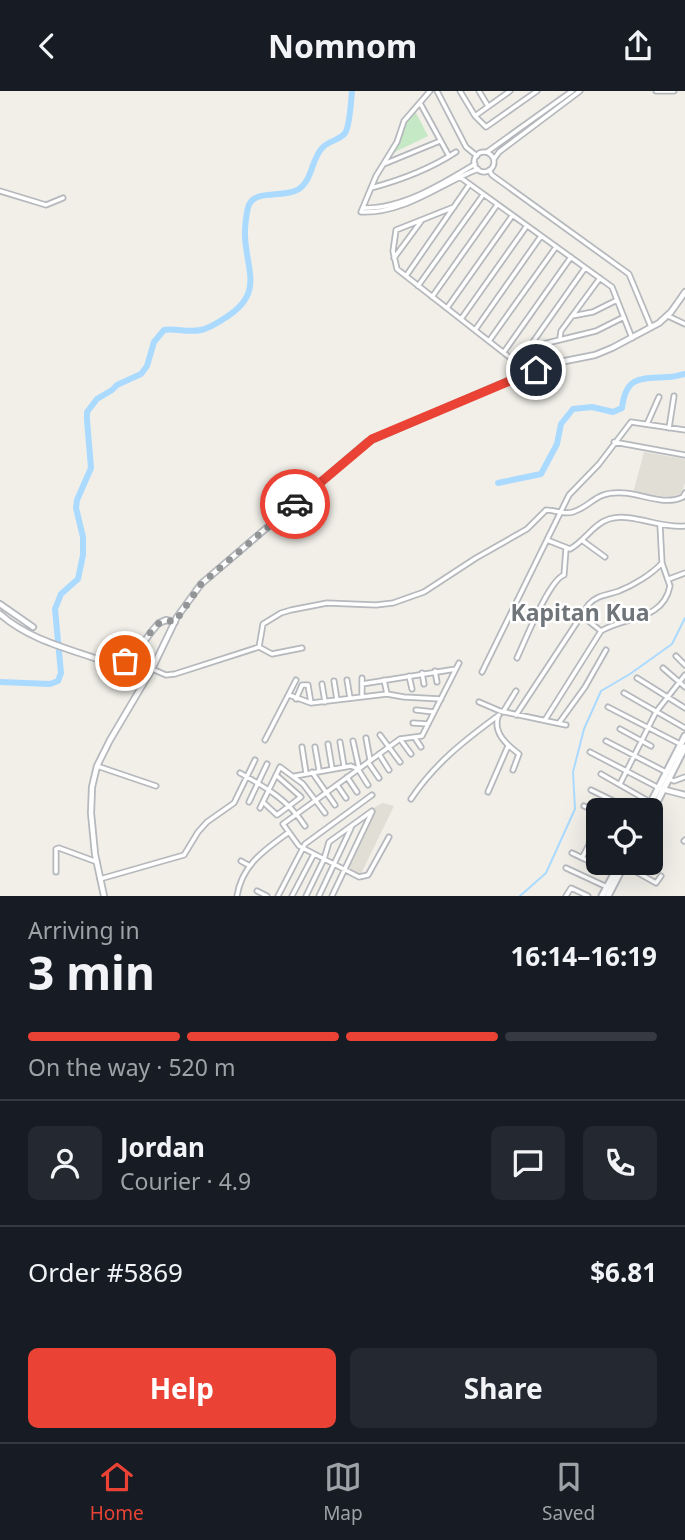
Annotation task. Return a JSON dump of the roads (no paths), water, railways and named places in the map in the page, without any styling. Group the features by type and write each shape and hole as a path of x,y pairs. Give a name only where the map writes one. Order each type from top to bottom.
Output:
{"main road":[{"path":"655,798 669,776 685,736"},
{"path":"656,798 661,789"},
{"path":"602,896 613,875"},
{"path":"608,896 618,875"}],"street":[{"path":"430,91 404,121 397,142 382,165 363,208 390,204 478,169"},
{"path":"437,91 466,147 477,156"},
{"path":"460,91 475,116 486,127 537,91"},
{"path":"479,91 488,106"},
{"path":"498,91 501,97"},
{"path":"475,116 510,91"},
{"path":"477,156 487,152 572,91"},
{"path":"475,164 484,172 489,170 499,152 580,91"},
{"path":"656,91 674,91"},
{"path":"420,103 449,156"},
{"path":"382,165 419,152 440,141"},
{"path":"371,188 403,178 456,152"},
{"path":"487,152 494,159"},
{"path":"458,176 475,164 477,156"},
{"path":"489,170 492,175 629,274 652,329"},
{"path":"458,176 612,286 632,338"},
{"path":"406,276 469,185"},
{"path":"0,191 46,205 63,198"},
{"path":"418,286 482,194"},
{"path":"432,297 497,205"},
{"path":"454,207 396,230 393,251 397,269 513,360 518,360 529,347 585,268"},
{"path":"447,309 512,215"},
{"path":"394,258 423,219"},
{"path":"461,319 527,226"},
{"path":"475,330 541,236"},
{"path":"489,341 556,247"},
{"path":"504,352 571,257"},
{"path":"560,338 561,331 600,278"},
{"path":"104,896 96,862 91,814 92,787 97,766 152,669 175,622 201,584 367,442 521,375 550,364 595,355 652,329 668,316 685,292"},
{"path":"572,316 593,312 617,300"},
{"path":"668,316 685,324"},
{"path":"529,347 596,331 624,317"},
{"path":"668,428 674,396"},
{"path":"647,424 659,397"},
{"path":"482,672 569,495 631,422 685,430"},
{"path":"614,442 685,455"},
{"path":"259,647 263,624 281,613 327,603 376,605 424,592 475,558 527,529 546,510 573,512 595,497 608,493 674,501 683,498 685,493"},
{"path":"566,549 583,541 609,519 628,518 660,525 685,526"},
{"path":"545,720 601,631 656,611 669,593 669,579 662,562 660,525"},
{"path":"547,540 566,549"},
{"path":"583,541 605,557"},
{"path":"517,658 558,577 564,575 566,549"},
{"path":"516,715 581,614 594,599 624,589 654,571 662,562"},
{"path":"669,579 685,573"},
{"path":"0,604 33,627"},
{"path":"0,614 13,626 27,633 106,662 121,663 128,660 159,623 166,620 175,622"},
{"path":"581,614 601,631"},
{"path":"152,669 166,675 175,674 259,647 272,654 302,648"},
{"path":"559,723 585,687 606,650"},
{"path":"676,656 685,665"},
{"path":"389,837 368,875 359,877 303,848 283,824 400,739 422,736 459,663"},
{"path":"663,668 685,687"},
{"path":"362,684 456,669"},
{"path":"435,671 436,682"},
{"path":"422,673 424,684"},
{"path":"620,784 632,755 656,712 685,675"},
{"path":"410,676 412,689"},
{"path":"362,678 362,695"},
{"path":"397,678 398,687"},
{"path":"637,678 685,708"},
{"path":"265,740 296,680"},
{"path":"347,680 350,698"},
{"path":"384,680 387,694"},
{"path":"334,681 337,700"},
{"path":"322,684 325,702"},
{"path":"296,699 302,685 307,685 311,703"},
{"path":"513,770 519,754 509,746 496,724 500,713 516,691"},
{"path":"624,693 685,728"},
{"path":"289,695 311,703 387,694 441,699"},
{"path":"479,702 500,713 566,725"},
{"path":"608,707 683,745"},
{"path":"415,710 434,712"},
{"path":"411,799 437,765 500,713"},
{"path":"413,723 428,725"},
{"path":"620,729 651,745"},
{"path":"380,734 400,762"},
{"path":"366,738 369,761 379,778"},
{"path":"415,738 421,747"},
{"path":"400,739 411,754"},
{"path":"340,741 344,766"},
{"path":"353,741 358,769 368,785"},
{"path":"606,741 669,776 673,781 685,777"},
{"path":"328,744 332,768"},
{"path":"488,792 509,746"},
{"path":"302,747 309,772 335,805"},
{"path":"315,747 319,770"},
{"path":"590,752 661,789 685,795"},
{"path":"379,754 389,770"},
{"path":"100,879 184,855 198,832 234,803 255,760"},
{"path":"249,802 267,764"},
{"path":"97,766 156,786"},
{"path":"295,776 344,766 358,769"},
{"path":"260,809 280,767 295,776 325,813"},
{"path":"240,773 269,789 297,814 305,826"},
{"path":"601,774 643,798"},
{"path":"263,802 277,815 290,807 301,795 275,775"},
{"path":"347,777 357,792"},
{"path":"337,785 346,798"},
{"path":"592,790 608,798"},
{"path":"278,896 303,848 372,795"},
{"path":"306,896 331,841 372,811 332,896"},
{"path":"319,896 351,827"},
{"path":"237,896 256,856 289,832"},
{"path":"56,872 56,849 59,848 96,862"},
{"path":"582,858 586,850"},
{"path":"572,853 586,860"},
{"path":"292,896 314,854"},
{"path":"242,861 250,866"},
{"path":"566,868 607,887"},
{"path":"642,875 656,883 661,876"},
{"path":"566,896 571,888 584,895"},
{"path":"257,891 266,896"}],"waterway":[{"path":"0,682 50,684 58,681 61,673 55,609 61,594 78,579 83,555 83,537 76,508 91,468 87,412 97,399 117,385 141,374 147,366 154,342 164,330 204,329 239,308 247,297 250,286 245,235 249,205 259,197 293,192 304,185 319,152 347,130 352,91"},
{"path":"498,483 541,474 557,444 561,424 573,409 592,407 613,412 622,408 627,390 636,381 685,374"},
{"path":"520,896 546,873 575,809 573,772 584,729 601,691 672,644 685,618"}],"district":[{"name":"Kapitan Kua","path":"580,612"}]}
